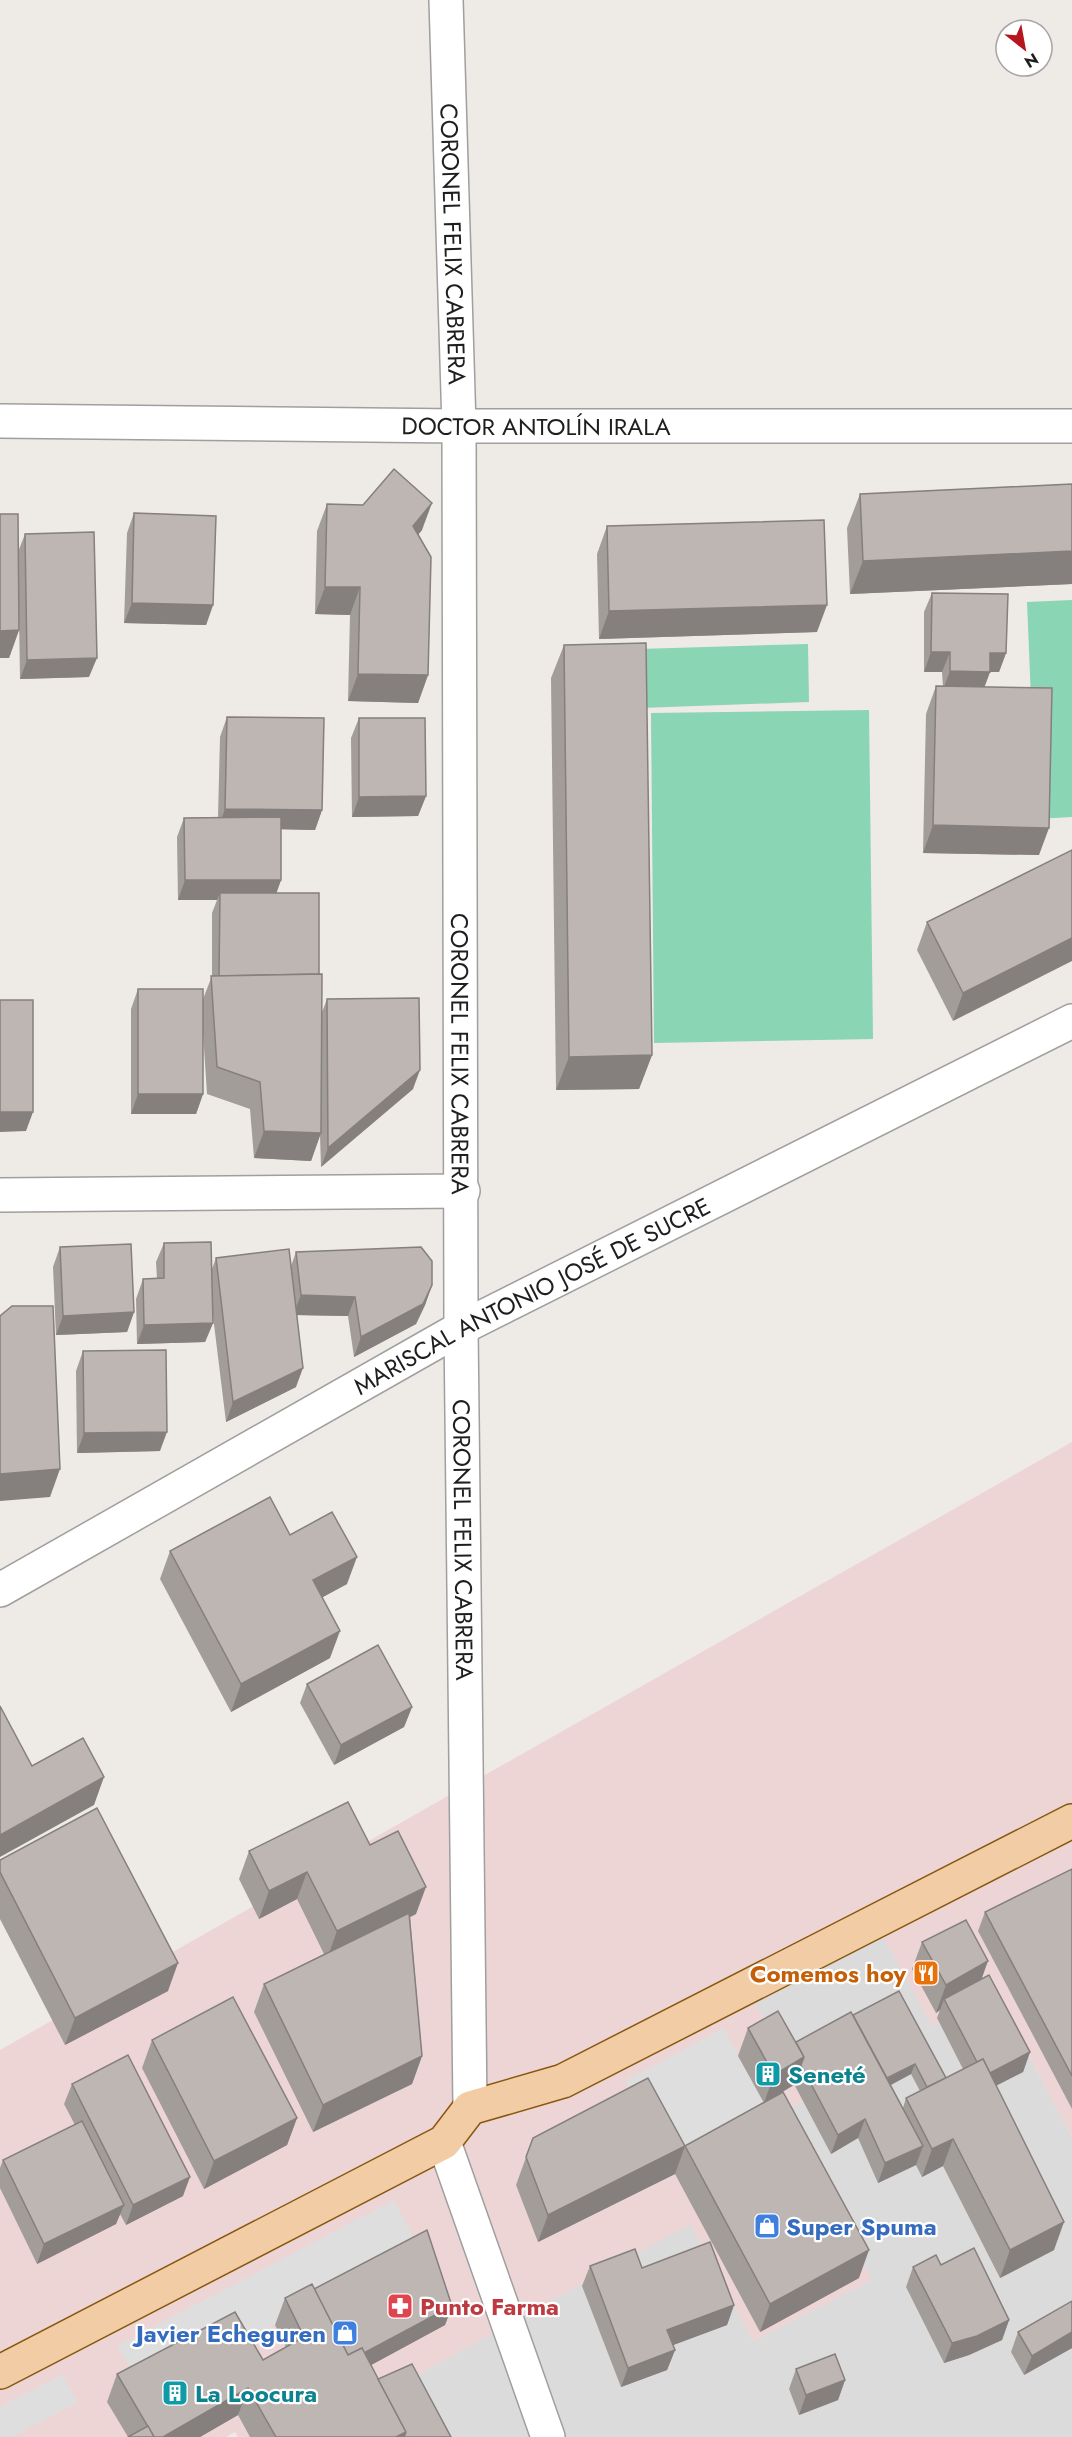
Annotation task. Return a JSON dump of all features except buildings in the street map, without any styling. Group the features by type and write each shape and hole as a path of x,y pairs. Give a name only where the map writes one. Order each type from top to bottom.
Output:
{"main road":[{"path":"0,2372 444,2142 471,2108 563,2080 1072,1821"}],"street":[{"name":"CORONEL FELIX CABRERA","path":"446,0 459,426 463,1191 461,1328 471,2108"},
{"name":"DOCTOR ANTOLÍN IRALA","path":"0,421 459,426 1072,426"},
{"name":"MARISCAL ANTONIO JOSÉ DE SUCRE","path":"0,1590 461,1328 1072,1021"},
{"path":"0,1195 463,1191"},
{"path":"444,2142 548,2437"}],"shaded area":[{"path":"1072,1442 1072,2137 996,1993 933,2027 880,1932 753,2000 811,2097 782,2112 872,2280 753,2341 690,2224 412,2378 443,2437 238,2437 235,2432 226,2437 0,2437 0,2050"},
{"path":"880,1932 996,1993 1072,2137 1072,2437 443,2437 412,2378 690,2223 753,2341 871,2279 782,2112 811,2097 753,2000"},
{"path":"724,2028 773,2120 675,2174 625,2081"},
{"path":"394,2200 420,2250 230,2347 140,2385 117,2346"},
{"path":"62,2375 78,2402 12,2437 0,2437 0,2407"}],"green space":[{"path":"1072,600 1072,817 1036,819 1027,602"},
{"path":"808,644 809,702 640,708 639,649"},
{"path":"869,710 873,1039 654,1043 651,713"}],"place":[{"name":"Comemos hoy","path":"926,1973"},
{"name":"Seneté","path":"768,2074"},
{"name":"Super Spuma","path":"767,2226"},
{"name":"Punto Farma","path":"400,2306"},
{"name":"Javier Echeguren","path":"345,2333"},
{"name":"La Loocura","path":"175,2393"}]}
